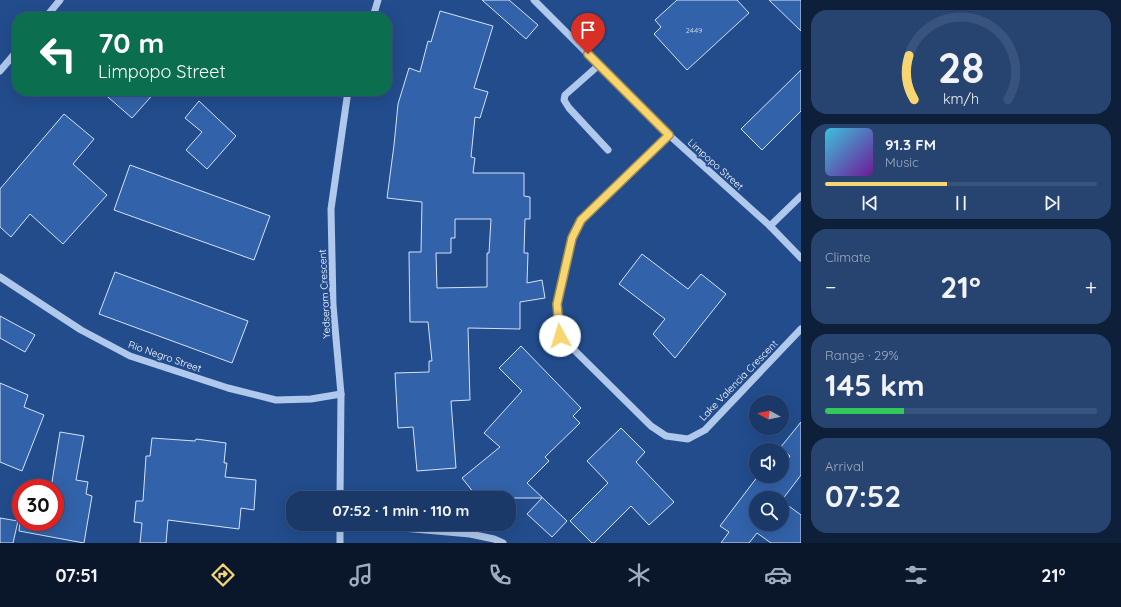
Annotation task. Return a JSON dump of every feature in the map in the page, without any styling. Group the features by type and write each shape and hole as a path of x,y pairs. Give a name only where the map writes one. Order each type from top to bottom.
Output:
{"street":[{"path":"50,12 60,0"},
{"path":"374,12 378,0"},
{"name":"Limpopo Street","path":"534,0 669,135 770,226 801,258"},
{"path":"0,71 12,57"},
{"path":"599,65 565,96 564,100 569,108 608,150"},
{"name":"Yedseram Crescent","path":"340,491 341,394 333,305 331,209 347,96"},
{"name":"Lake Valencia Crescent","path":"669,135 581,220 572,238 557,304 560,336 651,426 666,436 688,439 705,430 801,329"},
{"path":"770,226 801,196"},
{"name":"Rio Negro Street","path":"0,277 81,330 130,356 228,388 276,400 311,399 341,394"},
{"path":"340,531 340,543"},
{"path":"436,531 470,534 503,543"}],"building":[{"path":"482,0 509,0 538,25 526,39"},
{"path":"677,0 737,0 749,13 687,70 654,34 661,27 655,20"},
{"path":"769,0 801,0 801,31"},
{"path":"440,11 493,26 474,88 488,92 480,118 475,117 471,157 475,158 473,173 524,173 524,196 530,197 530,219 525,219 524,253 528,253 527,283 542,280 545,298 520,302 520,329 468,328 470,400 451,401 456,468 417,471 413,427 398,428 395,373 429,372 429,361 432,361 428,322 410,322 409,252 421,252 422,202 387,198 398,104 409,68 420,72 428,41 431,42","holes":["455,219 491,219 489,253 487,253 487,287 437,288 436,253 451,253 451,238 455,238"]},
{"path":"801,70 801,111 762,150 741,129"},
{"path":"107,96 152,96 132,118"},
{"path":"199,101 236,136 207,169 186,150 202,132 185,118"},
{"path":"64,114 94,139 73,164 107,195 63,244 30,214 11,237 0,227 0,189"},
{"path":"130,165 270,216 254,260 114,210"},
{"path":"642,254 688,289 701,274 726,294 675,358 653,334 665,319 619,284"},
{"path":"115,272 248,321 232,363 99,314"},
{"path":"0,316 35,335 25,352 0,338"},
{"path":"521,346 581,408 573,416 580,423 545,457 549,461 527,483 567,521 552,537 527,514 542,498 516,498 516,491 472,491 462,478 500,447 484,433 522,391 499,368"},
{"path":"0,383 28,395 24,407 44,415 22,471 0,462"},
{"path":"801,422 801,475 789,491 749,491 749,531 789,531 789,506 801,515 801,543 771,543 757,533 749,543 721,543 729,532 720,526 753,483 789,483 789,443 784,443"},
{"path":"621,428 645,452 636,462 674,502 649,525 631,506 594,543 592,543 570,521 608,483 587,461"},
{"path":"60,432 84,436 76,480 88,482 86,494 92,496 84,543 19,531 64,531 64,479 52,479"},
{"path":"152,438 195,441 196,439 226,443 224,463 227,463 225,477 256,480 254,510 241,508 239,529 168,520 166,543 140,543 142,523 134,522 136,501 143,501 146,456 150,456"},
{"path":"0,518 12,520 12,531 16,531 13,543 0,543"}],"route":[{"path":"560,336 557,304 572,238 581,220 669,135 588,54"}]}
